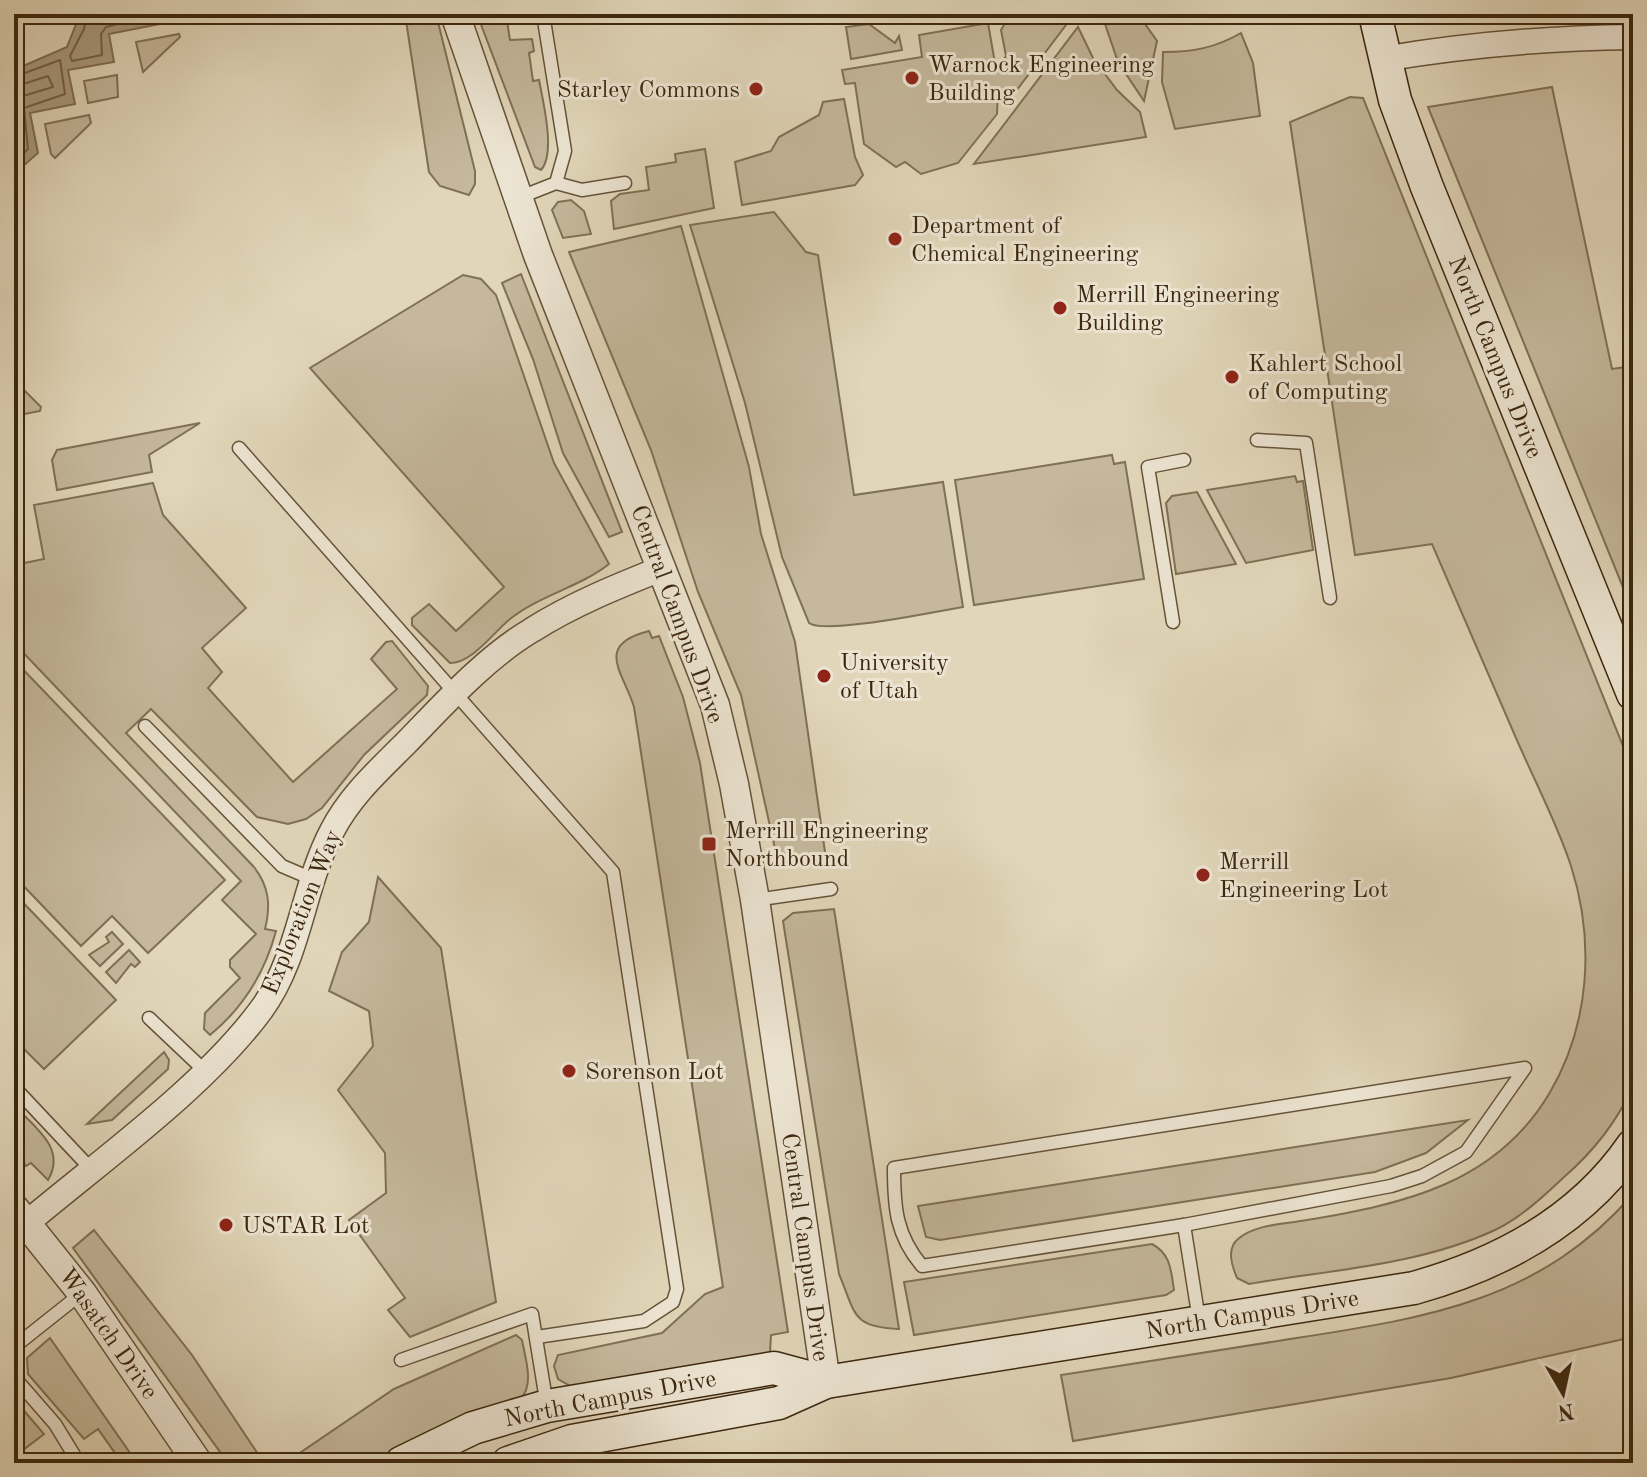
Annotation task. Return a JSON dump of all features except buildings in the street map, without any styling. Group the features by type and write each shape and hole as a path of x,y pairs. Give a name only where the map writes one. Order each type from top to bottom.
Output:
{"main road":[{"name":"North Campus Drive","path":"1375,14 1383,59 1427,187 1633,694"},
{"name":"North Campus Drive","path":"508,1463 572,1441 779,1403 826,1382 1399,1291 1457,1276 1499,1259 1571,1212 1602,1183 1633,1145"},
{"name":"North Campus Drive","path":"401,1463 473,1428 547,1406 774,1368 826,1382"}],"street":[{"name":"Central Campus Drive","path":"455,14 518,199 715,705 755,900 826,1382"},
{"path":"1383,59 1486,44 1633,37"},
{"name":"Exploration Way","path":"19,1221 91,1169 206,1072 237,1040 276,985 292,948 310,878 331,831 356,794 456,693 529,631 584,601 663,568"},
{"name":"Wasatch Drive","path":"19,1221 82,1293 198,1463"}],"lane":[{"path":"543,14 565,151 556,183"},
{"path":"518,199 556,183 582,190 625,183"},
{"path":"1257,440 1306,443 1330,598"},
{"path":"239,448 254,469 613,872 677,1289 673,1302 644,1321 537,1337"},
{"path":"1173,622 1148,467 1184,460"},
{"path":"145,726 282,866 310,878"},
{"path":"755,900 831,889"},
{"path":"149,1018 206,1072"},
{"path":"1525,1068 1466,1152 1422,1176 1391,1186 1184,1225 922,1266 905,1247 894,1201 894,1168 1525,1068"},
{"path":"14,1087 91,1169"},
{"path":"1184,1225 1199,1322"},
{"path":"14,1347 82,1293"},
{"path":"401,1360 532,1314 547,1406"},
{"path":"14,1377 55,1424 74,1455"}],"shaded area":[{"path":"405,14 436,14 475,171 475,184 469,195 440,186 429,172"},
{"path":"477,14 506,14 510,40 532,39 534,51 529,53 533,81 539,80 548,140 548,152 541,170 535,167"},
{"path":"978,14 918,24 898,15"},
{"path":"1044,14 1071,14 1072,17 1010,99 1001,100 998,89 997,114 958,163 921,174 905,162 896,167 864,144 855,83 845,84 842,70 922,57 919,35 988,23 996,69 1006,56 1001,30 1007,20"},
{"path":"1138,14 1157,41 1144,101 1118,62 1102,15"},
{"path":"869,24 895,43 899,36 902,50 851,59 846,27"},
{"path":"1078,27 1093,58 1117,90 1140,112 1146,137 974,164"},
{"path":"1241,33 1253,63 1260,116 1175,129 1162,82 1163,52 1204,48"},
{"path":"179,34 180,37 143,72 136,42"},
{"path":"117,75 118,97 88,103 84,81"},
{"path":"1552,87 1612,369 1633,366 1633,612 1428,107"},
{"path":"1350,97 1363,98 1633,771 1633,1086 1612,1124 1584,1158 1531,1207 1495,1230 1466,1242 1406,1259 1249,1284 1237,1278 1231,1258 1234,1243 1245,1234 1271,1225 1343,1214 1412,1197 1474,1169 1502,1149 1527,1125 1563,1067 1573,1040 1584,982 1583,924 1571,866 1432,544 1355,555 1290,122"},
{"path":"844,99 855,157 863,175 855,185 742,205 735,162 771,151 779,137 819,115 823,102"},
{"path":"89,115 91,123 55,158 51,154 45,124"},
{"path":"705,149 714,208 614,229 611,201 620,194 649,190 646,167 676,162 675,154"},
{"path":"571,200 584,211 591,234 563,238 552,210 558,202"},
{"path":"774,212 806,252 818,255 854,495 943,482 963,607 858,624 819,626 809,623 782,557 745,403 690,225"},
{"path":"681,226 749,467 761,534 795,642 826,859 779,867 741,695 698,592 651,450 569,252"},
{"path":"521,274 622,532 609,537 563,453 533,359 502,283"},
{"path":"463,275 481,279 496,295 554,463 609,564 522,611 474,653 450,663 412,625 412,618 429,604 456,631 504,587 310,368"},
{"path":"14,380 41,407 40,411 14,416"},
{"path":"200,423 149,455 152,472 57,490 52,460 57,450"},
{"path":"1112,455 1114,464 1125,462 1144,579 974,605 955,480"},
{"path":"1295,476 1297,482 1303,481 1313,550 1246,563 1207,490"},
{"path":"153,483 163,515 246,608 202,648 222,672 208,688 293,782 397,689 371,659 386,642 392,641 428,686 427,695 364,755 322,808 306,819 288,824 257,817 151,709 126,733 254,867 266,889 268,912 265,929 276,931 271,946 251,988 233,1013 210,1035 204,1029 205,1013 240,978 230,967 230,960 256,934 222,900 241,881 14,643 14,565 44,559 34,505"},
{"path":"1197,492 1236,564 1176,574 1166,503 1172,496"},
{"path":"649,631 652,638 659,636 683,697 700,763 788,1332 771,1335 770,1353 572,1387 558,1379 554,1366 558,1355 662,1333 705,1294 723,1287 634,707 617,662 617,652 622,644"},
{"path":"14,660 225,880 148,953 112,916 81,946 14,876"},
{"path":"378,877 441,948 496,1302 410,1337 388,1310 405,1298 349,1220 386,1193 385,1153 338,1090 373,1046 369,1011 329,991 342,952 369,922"},
{"path":"14,893 116,1000 44,1069 14,1039"},
{"path":"834,909 899,1329 872,1325 857,1316 839,1274 783,921 793,913"},
{"path":"112,932 123,944 100,966 89,955 109,942 106,937"},
{"path":"129,950 140,962 135,967 131,964 116,983 106,972"},
{"path":"164,1052 169,1060 168,1069 112,1120 87,1124"},
{"path":"14,1105 39,1130 51,1148 54,1158 48,1180 31,1163 26,1166 14,1153"},
{"path":"1468,1120 1426,1153 1375,1172 940,1240 926,1237 918,1206"},
{"path":"1633,1194 1633,1337 1451,1378 1073,1441 1061,1375 1382,1324 1474,1300 1516,1283 1557,1260 1596,1231"},
{"path":"94,1230 192,1355 264,1463 228,1463 73,1248"},
{"path":"1152,1244 1167,1258 1171,1270 1174,1290 1166,1295 914,1335 904,1282"},
{"path":"516,1335 522,1340 528,1371 527,1387 520,1399 404,1448 381,1463 285,1463 394,1389"},
{"path":"50,1338 137,1463 122,1463 98,1429 84,1439 28,1374 27,1358"},
{"path":"14,1399 44,1434 14,1457 14,1436 22,1430"}],"water":[{"path":"80,14 163,14 165,23 109,34 114,62 68,70 75,104 30,113 38,153 14,174 14,70 67,47"}],"place":[{"name":"Warnock Engineering Building","path":"912,78"},
{"name":"Starley Commons","path":"756,89"},
{"name":"Department of Chemical Engineering","path":"895,239"},
{"name":"Merrill Engineering Building","path":"1060,308"},
{"name":"Kahlert School of Computing","path":"1232,377"},
{"name":"University of Utah","path":"824,676"},
{"name":"Merrill Engineering Northbound","path":"709,844"},
{"name":"Merrill Engineering Lot","path":"1203,875"},
{"name":"Sorenson Lot","path":"569,1071"},
{"name":"USTAR Lot","path":"226,1225"}]}
